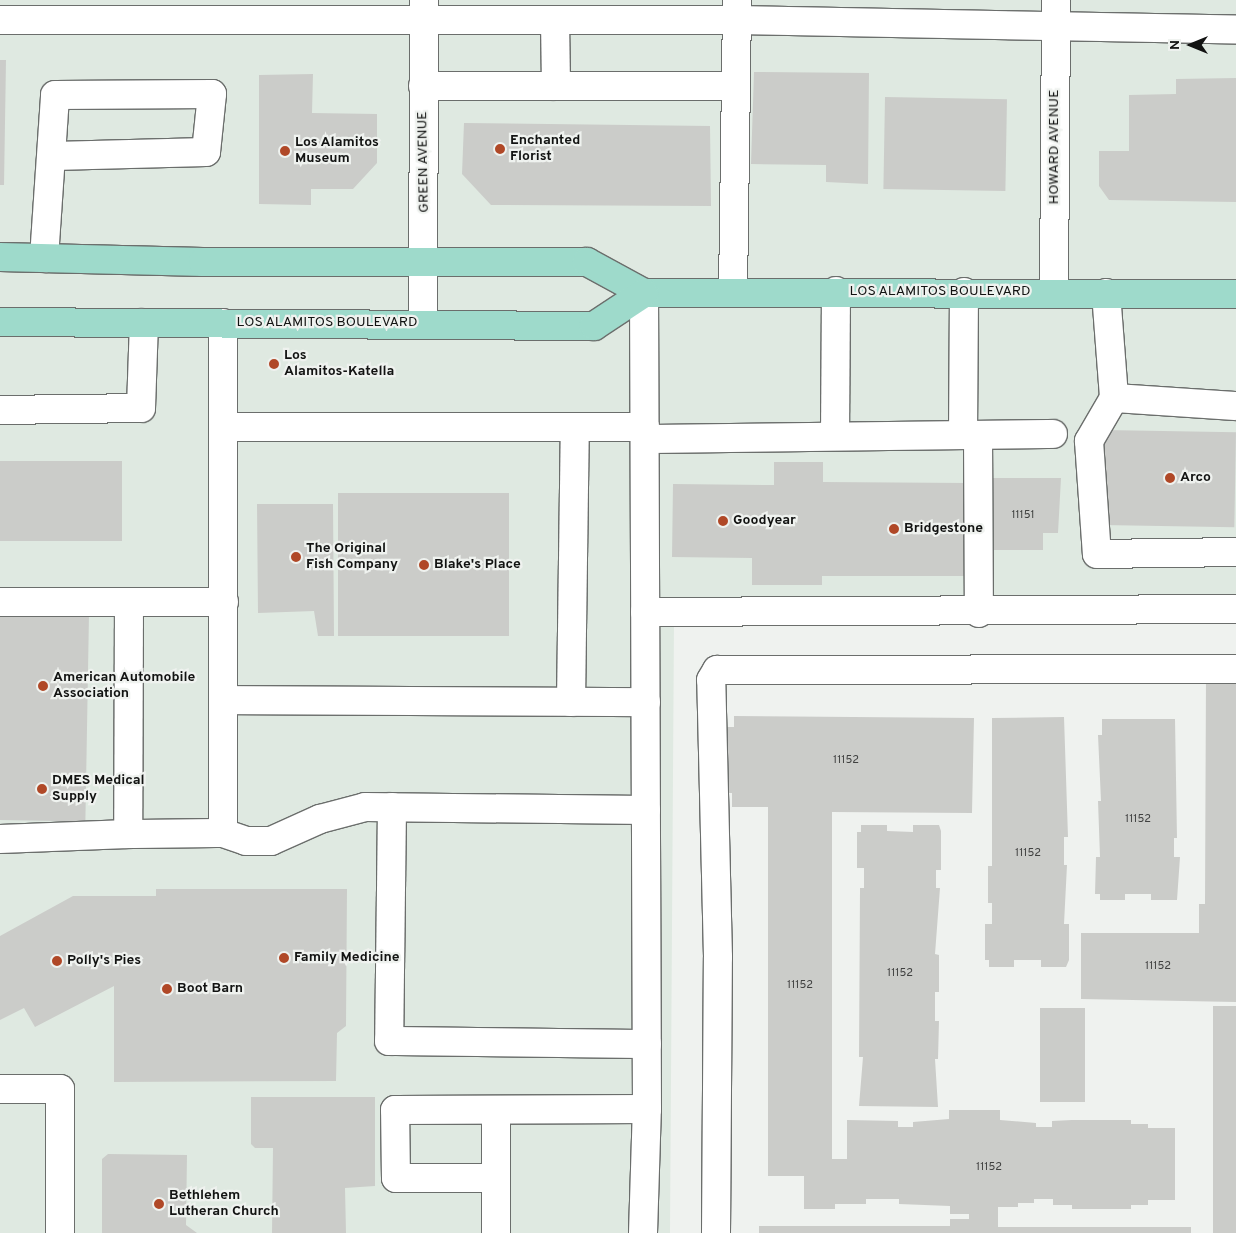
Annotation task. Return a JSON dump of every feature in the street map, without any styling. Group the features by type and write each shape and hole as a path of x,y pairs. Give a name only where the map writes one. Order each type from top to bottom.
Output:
{"main road":[{"name":"LOS ALAMITOS BOULEVARD","path":"0,256 425,262 587,262 644,293 836,291 1236,294"},
{"name":"LOS ALAMITOS BOULEVARD","path":"0,322 422,323 594,326 644,293"}],"street":[{"name":"HOWARD AVENUE","path":"1054,293 1056,0"},
{"path":"0,20 107,10 473,11 555,21 737,10 1055,29 1236,30"},
{"path":"733,292 737,10"},
{"name":"GREEN AVENUE","path":"422,323 425,262 424,11"},
{"path":"555,21 556,86"},
{"path":"423,86 736,86"},
{"path":"44,258 54,156 55,95 212,94 206,152 54,156"},
{"path":"835,436 836,291"},
{"path":"964,292 979,613"},
{"path":"643,1233 647,1110 644,293"},
{"path":"1106,293 1114,398 1089,441 1097,554 1236,552"},
{"path":"0,410 141,408 144,322"},
{"path":"223,323 225,427 224,833"},
{"path":"1114,398 1236,406"},
{"path":"225,427 575,428 645,433 835,436 1053,434"},
{"path":"571,702 575,428"},
{"path":"0,602 224,602"},
{"path":"128,834 129,602"},
{"path":"645,612 979,613 1236,610"},
{"path":"716,1233 718,957 711,680 717,670 1236,669"},
{"path":"224,700 646,702"},
{"path":"0,839 128,834 224,833 246,841 271,841 320,819 365,806 646,810"},
{"path":"392,807 389,1041 647,1044"},
{"path":"0,1089 60,1089 60,1233"},
{"path":"496,1178 396,1178 395,1110 647,1110"},
{"path":"496,1110 496,1222"}],"shaded area":[{"path":"0,0 1236,0 1236,623 674,621 670,1233 0,1233"}],"building":[{"path":"0,60 6,60 4,185 0,185"},
{"path":"754,72 869,73 868,184 826,182 826,165 751,164"},
{"path":"313,74 312,113 377,114 377,163 353,189 311,189 311,205 259,204 259,75"},
{"path":"1236,78 1236,202 1109,200 1099,186 1099,151 1129,151 1129,95 1176,94 1176,79"},
{"path":"885,97 1007,99 1005,191 883,189"},
{"path":"464,123 710,126 711,206 491,205 462,174"},
{"name":"Arco","path":"1104,430 1236,432 1234,527 1102,525"},
{"path":"0,461 122,461 122,541 0,541"},
{"path":"774,462 823,462 823,482 967,483 966,576 822,576 822,585 752,585 752,558 672,557 673,484 774,485"},
{"path":"988,478 1061,478 1058,533 1043,533 1043,550 988,550"},
{"name":"Blake's Place","path":"338,493 509,493 509,636 338,636"},
{"name":"The Original Fish Company","path":"257,504 333,504 334,636 318,636 314,611 258,613"},
{"name":"American Automobile Association","path":"0,613 89,615 85,822 0,820"},
{"path":"1206,675 1236,675 1236,1002 1081,999 1081,933 1199,933 1199,904 1205,904"},
{"path":"734,716 974,718 972,813 832,812 832,1159 847,1159 847,1120 898,1121 898,1127 913,1127 913,1122 949,1119 949,1110 1000,1110 1000,1120 1036,1123 1036,1127 1052,1127 1052,1121 1131,1120 1131,1124 1148,1124 1148,1128 1175,1128 1175,1200 1148,1200 1148,1205 1131,1205 1131,1209 1072,1209 1072,1205 1053,1205 1053,1199 1034,1199 1034,1203 1018,1203 1018,1207 998,1207 998,1227 1191,1227 1191,1233 759,1233 759,1226 950,1226 950,1219 969,1219 969,1214 950,1214 950,1206 899,1204 899,1199 866,1199 866,1204 835,1204 835,1209 804,1209 804,1176 768,1176 768,807 732,807 732,793 717,793 718,727 734,727"},
{"path":"1064,717 1068,837 1064,837 1064,865 1067,865 1064,924 1069,924 1069,960 1066,967 1041,967 1041,960 1014,960 1014,967 989,967 989,960 985,960 985,924 992,924 992,903 988,903 988,866 992,866 992,718"},
{"path":"1102,719 1175,719 1177,838 1174,838 1174,857 1180,857 1177,900 1151,900 1151,894 1125,894 1125,900 1100,900 1100,894 1095,894 1096,857 1100,857 1098,801 1101,801 1098,735 1102,735"},
{"path":"861,825 887,825 887,831 913,832 913,825 939,825 941,831 941,870 936,870 936,888 940,888 935,954 939,955 939,992 935,992 935,1021 939,1021 938,1059 935,1059 938,1107 859,1106 863,1057 859,1057 860,888 864,888 864,868 857,868 857,832 861,832"},
{"path":"156,889 347,889 346,1026 337,1033 336,1081 114,1082 114,986 35,1027 24,1008 0,1020 0,936 73,896 156,896"},
{"path":"1213,1006 1236,1006 1236,1233 1213,1233"},
{"path":"1040,1008 1085,1008 1085,1102 1040,1102"},
{"path":"251,1097 375,1097 375,1186 345,1188 346,1233 272,1233 273,1148 255,1148 251,1144"},
{"path":"108,1154 187,1155 186,1225 197,1233 102,1233 102,1159"}],"place":[{"name":"Enchanted Florist","path":"500,149"},
{"name":"Los Alamitos Museum","path":"285,151"},
{"name":"Los Alamitos-Katella","path":"274,364"},
{"name":"Arco","path":"1170,478"},
{"name":"Goodyear","path":"723,521"},
{"name":"Bridgestone","path":"894,529"},
{"name":"The Original Fish Company","path":"296,557"},
{"name":"Blake's Place","path":"424,565"},
{"name":"American Automobile Association","path":"43,686"},
{"name":"DMES Medical Supply","path":"42,789"},
{"name":"Family Medicine","path":"284,958"},
{"name":"Polly's Pies","path":"57,961"},
{"name":"Boot Barn","path":"167,989"},
{"name":"Bethlehem Lutheran Church","path":"159,1204"}]}
